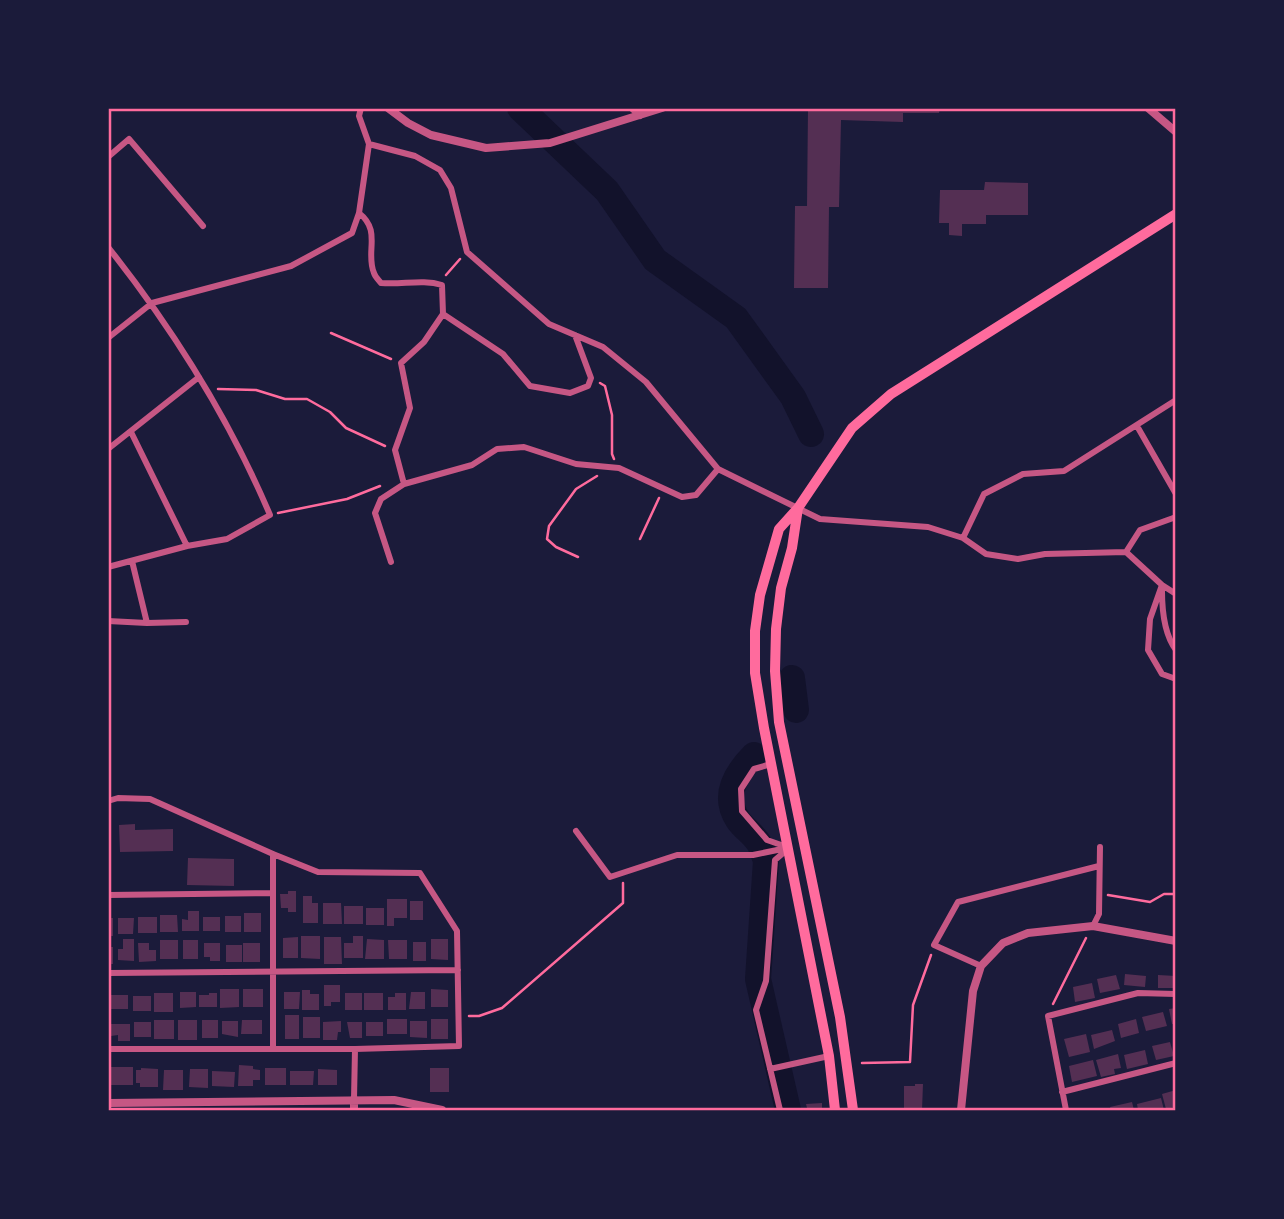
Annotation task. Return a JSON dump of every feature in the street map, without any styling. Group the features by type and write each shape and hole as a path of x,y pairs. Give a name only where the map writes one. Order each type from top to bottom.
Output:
{"main road":[{"path":"835,1111 829,1056 755,673 755,631 760,595 779,529 798,508 852,428 891,394 1175,214"},
{"path":"798,508 776,629 775,671 779,722 841,1017 853,1111"}],"street":[{"path":"108,338 152,303 291,266 352,233 359,214 369,144 359,116 361,108"},
{"path":"388,108 431,135 486,148 550,143 662,108"},
{"path":"631,108 640,116"},
{"path":"1148,108 1175,132"},
{"path":"108,157 129,139 203,226"},
{"path":"369,144 415,156 440,170 452,188 467,252 549,324 603,347 646,382 718,469 820,519 928,527 962,538 986,554 1018,559 1045,554 1126,552 1175,594"},
{"path":"359,214 368,220 372,236 374,274 381,283 395,285 431,282 442,285 443,314 424,342 401,363 410,408 395,450 404,484"},
{"path":"108,247 152,303 199,377 255,480 270,515 227,539 187,546 108,567"},
{"path":"443,314 503,354 530,386 570,393 588,386 591,378 575,335"},
{"path":"108,449 199,377"},
{"path":"962,538 984,494 1023,474 1064,471 1175,400"},
{"path":"1137,426 1175,494"},
{"path":"131,432 187,546"},
{"path":"391,562 375,513 381,499 404,484 472,466 497,449 524,447 576,464 615,468 682,497 696,495 718,469"},
{"path":"1126,552 1140,530 1175,517"},
{"path":"132,561 147,623"},
{"path":"1162,585 1162,608 1175,650"},
{"path":"1162,585 1150,619 1148,650 1162,674 1175,679"},
{"path":"108,621 186,622"},
{"path":"771,764 754,769 741,789 742,811 767,840 789,848"},
{"path":"108,801 118,798 150,799 318,873 419,873 457,931 459,1016 459,1046 355,1049 108,1049"},
{"path":"576,831 610,877 677,855 754,855 789,848"},
{"path":"1093,926 1099,914 1100,847"},
{"path":"780,1111 756,1010 766,981 775,860 789,848"},
{"path":"273,855 273,1048"},
{"path":"981,965 934,945 958,902 1099,866"},
{"path":"108,895 273,893"},
{"path":"961,1111 973,992 981,965 1003,943 1028,933 1093,926 1175,941"},
{"path":"108,973 458,970"},
{"path":"1066,1111 1048,1017 1138,993 1175,994"},
{"path":"354,1111 355,1049"},
{"path":"770,1069 829,1056"},
{"path":"1062,1092 1175,1063"},
{"path":"108,1103 394,1100 442,1111"}],"path":[{"path":"442,285 448,270 467,252"},
{"path":"331,333 401,363"},
{"path":"578,557 556,547 547,539 549,526 576,489 615,468 612,454 612,415 606,386 591,378"},
{"path":"205,388 256,390 285,399 307,399 330,412 346,428 395,450"},
{"path":"270,515 347,499 387,484 404,484"},
{"path":"640,539 663,489"},
{"path":"459,1016 479,1016 502,1008 613,912 623,903 623,873"},
{"path":"1099,893 1150,902 1164,894 1175,894"},
{"path":"1048,1017 1093,926"},
{"path":"862,1063 910,1062 913,1004 934,945"}],"building":[{"path":"808,108 940,108 939,113 903,113 903,122 841,120 839,207 829,207 828,288 794,288 795,206 807,206"},
{"path":"985,182 1028,183 1028,215 986,215 986,224 962,224 962,236 949,235 949,223 939,223 940,190 984,190"},
{"path":"135,824 135,830 173,829 173,851 120,852 119,825"},
{"path":"188,858 234,859 234,886 187,885"},
{"path":"288,891 296,891 296,912 281,908 280,894 288,894"},
{"path":"303,896 312,896 312,903 318,903 318,923 303,923"},
{"path":"387,899 407,899 407,918 394,918 394,926 387,926"},
{"path":"410,901 423,901 423,920 410,920"},
{"path":"323,903 341,903 342,924 323,924"},
{"path":"344,906 363,906 363,924 344,924"},
{"path":"366,908 384,908 384,925 366,925"},
{"path":"188,911 199,911 199,931 182,931 182,919 188,920"},
{"path":"244,913 261,913 261,932 244,932"},
{"path":"160,915 177,915 178,932 160,932"},
{"path":"225,916 241,916 241,932 225,932"},
{"path":"138,917 157,917 157,933 138,933"},
{"path":"203,917 220,917 220,931 203,931"},
{"path":"108,918 113,918 113,936 108,936"},
{"path":"118,918 134,918 133,934 118,934"},
{"path":"301,936 320,936 320,959 301,958"},
{"path":"353,936 363,936 363,958 344,958 344,943 353,943"},
{"path":"298,937 298,958 283,958 283,938"},
{"path":"324,937 341,937 342,964 324,964"},
{"path":"123,939 134,939 134,961 118,960 118,949 123,949"},
{"path":"367,939 384,940 384,959 365,959"},
{"path":"431,939 448,939 448,960 431,959"},
{"path":"160,940 178,940 178,959 160,959"},
{"path":"183,940 198,940 198,959 183,959"},
{"path":"388,940 407,940 407,959 389,959"},
{"path":"413,942 426,942 426,961 413,961"},
{"path":"138,943 149,943 149,950 156,950 156,961 139,962"},
{"path":"204,943 220,943 220,961 210,961 210,957 204,957"},
{"path":"243,943 260,943 260,962 243,962"},
{"path":"226,945 242,945 242,962 226,962"},
{"path":"108,947 113,947 113,964 108,964"},
{"path":"1125,974 1146,976 1145,987 1124,985"},
{"path":"1116,975 1120,989 1100,993 1097,979"},
{"path":"1158,975 1176,976 1176,988 1158,988"},
{"path":"1092,983 1095,998 1075,1002 1073,987"},
{"path":"324,985 340,985 340,1002 331,1002 331,1006 324,1006"},
{"path":"220,989 239,989 239,1007 220,1008"},
{"path":"243,989 263,989 263,1007 243,1007"},
{"path":"431,989 448,990 448,1007 431,1007"},
{"path":"302,990 319,994 319,1010 302,1010"},
{"path":"180,992 196,992 196,1007 180,1008"},
{"path":"284,992 300,992 299,1009 284,1009"},
{"path":"411,992 425,992 425,1009 409,1009"},
{"path":"154,993 173,993 173,1012 154,1012"},
{"path":"217,993 217,1007 199,1007 199,995"},
{"path":"345,993 362,993 362,1010 345,1010"},
{"path":"364,993 383,993 383,1010 364,1010"},
{"path":"395,993 406,993 406,1010 388,1010 388,997 395,997"},
{"path":"110,995 128,995 128,1009 110,1009"},
{"path":"133,996 151,996 151,1011 133,1011"},
{"path":"1176,1008 1176,1024 1172,1024 1169,1009"},
{"path":"1163,1012 1167,1026 1146,1031 1142,1017"},
{"path":"285,1015 299,1015 299,1039 285,1039"},
{"path":"303,1017 320,1017 320,1038 303,1038"},
{"path":"387,1019 407,1019 407,1034 387,1034"},
{"path":"431,1019 448,1019 448,1039 431,1039"},
{"path":"1136,1019 1139,1033 1121,1038 1118,1024"},
{"path":"154,1020 174,1020 174,1039 154,1039"},
{"path":"178,1020 197,1020 197,1040 178,1040"},
{"path":"202,1020 218,1020 218,1038 202,1038"},
{"path":"242,1020 262,1020 262,1034 241,1034"},
{"path":"222,1021 238,1021 238,1037 222,1034"},
{"path":"341,1021 341,1032 338,1032 337,1040 323,1040 323,1022"},
{"path":"410,1021 427,1021 427,1038 410,1037"},
{"path":"134,1022 151,1022 151,1037 134,1037"},
{"path":"347,1022 362,1022 362,1038 350,1038"},
{"path":"366,1022 383,1022 383,1036 366,1036"},
{"path":"111,1024 130,1024 130,1041 118,1041 118,1035 111,1036"},
{"path":"1112,1030 1115,1041 1094,1049 1091,1035"},
{"path":"1086,1034 1090,1052 1069,1057 1064,1039"},
{"path":"1170,1042 1174,1056 1156,1060 1152,1046"},
{"path":"1145,1050 1148,1064 1127,1069 1124,1055"},
{"path":"1118,1054 1121,1068 1114,1069 1115,1074 1101,1077 1096,1060"},
{"path":"1093,1060 1097,1076 1072,1082 1069,1066"},
{"path":"239,1065 253,1066 253,1069 260,1070 260,1080 253,1080 253,1086 238,1086"},
{"path":"108,1067 133,1067 133,1085 108,1085"},
{"path":"265,1068 286,1068 286,1085 265,1085"},
{"path":"430,1068 449,1068 449,1092 430,1092"},
{"path":"158,1069 158,1087 140,1087 140,1083 136,1083 136,1070"},
{"path":"190,1069 208,1069 208,1088 189,1087"},
{"path":"318,1069 337,1070 337,1085 318,1085"},
{"path":"164,1070 183,1070 183,1090 163,1090"},
{"path":"212,1071 235,1072 234,1087 212,1086"},
{"path":"290,1071 314,1071 313,1085 290,1085"},
{"path":"923,1084 922,1110 904,1110 904,1086"},
{"path":"1176,1090 1176,1107 1166,1109 1162,1094"},
{"path":"1161,1098 1164,1110 1138,1110 1137,1104"},
{"path":"1132,1102 1134,1110 1111,1110 1110,1107"},
{"path":"822,1103 822,1110 801,1110 807,1108 806,1104"}],"waterway":[{"path":"520,108 607,191 655,260 736,318 793,397 811,434"},
{"path":"792,678 796,710"},
{"path":"754,755 733,785 731,802 738,820 758,841 766,861 758,979 788,1110"}]}
